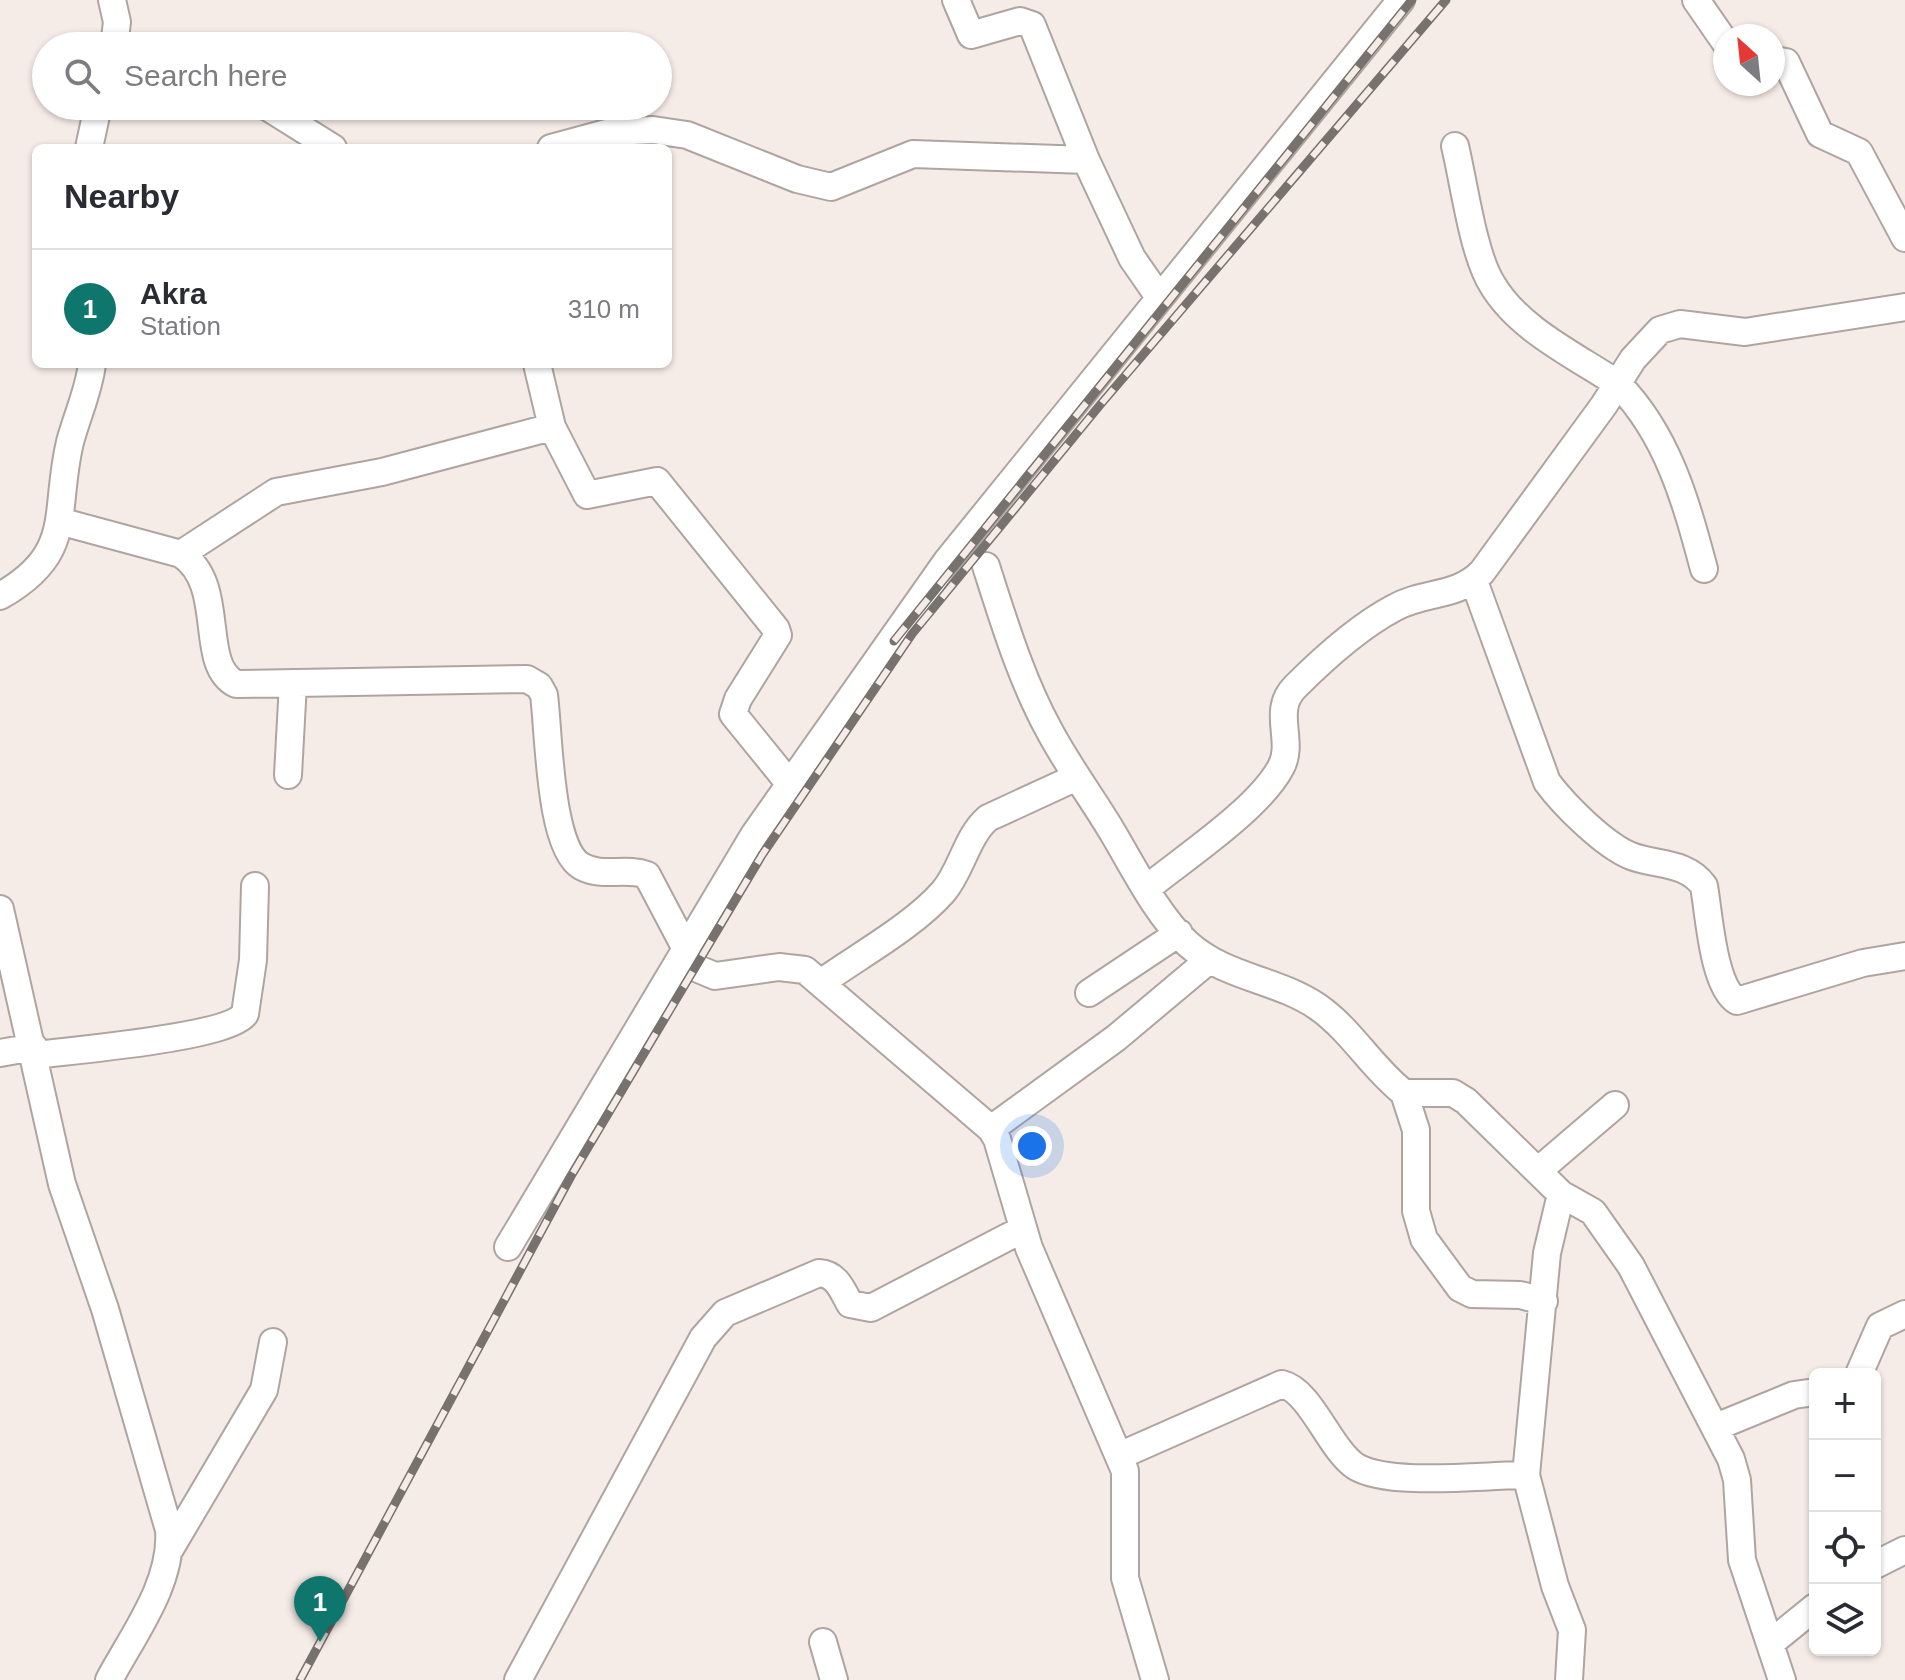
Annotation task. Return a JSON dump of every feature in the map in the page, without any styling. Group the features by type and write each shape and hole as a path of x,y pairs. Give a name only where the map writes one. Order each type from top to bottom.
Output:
{"street":[{"path":"112,0 117,22 116,32"},
{"path":"956,0 971,35 1020,21 1032,25 1086,160 1132,258 1159,297"},
{"path":"508,1247 684,946 789,783 947,561 1401,0"},
{"path":"1696,0 1713,25"},
{"path":"1785,62 1820,134 1859,152 1905,238"},
{"path":"90,144 95,120"},
{"path":"288,120 327,144"},
{"path":"566,144 610,132 687,135 797,179 831,187 913,154 1086,160"},
{"path":"1455,146 1483,261 1493,287 1527,324 1618,384 1645,416 1683,492 1704,569"},
{"path":"1146,889 1248,806 1274,779 1286,755 1285,699 1294,688 1347,639 1393,608 1450,593 1474,581 1651,338 1670,325 1745,332 1905,307"},
{"path":"0,596 42,566 57,534 70,444 91,368"},
{"path":"538,368 552,427 587,495 657,481 776,629 778,635 738,699 733,714 789,783"},
{"path":"181,554 276,492 382,472 552,427"},
{"path":"59,521 181,554 200,573 210,597 218,664 225,678 236,684 527,679 539,686 544,695 559,830 569,856 597,873 635,871 647,875 696,968 715,976 779,967 805,970 991,1129 1023,1229 1125,1471 1125,1578 1155,1680"},
{"path":"986,566 1012,647 1048,728 1146,889 1179,933 1209,960 1240,976 1277,985 1317,1007 1350,1034 1371,1063 1404,1093 1416,1130 1416,1211 1424,1239 1460,1288 1472,1294 1520,1295 1544,1301"},
{"path":"1474,581 1547,782 1560,799 1617,848 1696,875 1704,886 1721,982 1730,996 1737,1001 1848,967 1905,956"},
{"path":"288,775 293,683"},
{"path":"822,982 933,903 955,877 978,827 988,818 1077,777"},
{"path":"0,1053 208,1032 240,1021 245,1014 253,960 255,886"},
{"path":"0,909 35,1051 62,1184 118,1353 169,1530 170,1549"},
{"path":"1089,993 1179,933"},
{"path":"991,1129 1116,1038 1209,960"},
{"path":"1404,1093 1453,1093 1539,1170 1561,1194 1593,1212 1631,1266 1716,1427 1737,1480 1742,1560 1772,1642 1782,1680"},
{"path":"1539,1170 1615,1105"},
{"path":"1561,1194 1547,1253 1526,1475 1555,1586 1572,1630 1569,1680"},
{"path":"518,1680 703,1338 725,1313 819,1273 829,1273 836,1279 850,1304 860,1309 871,1308 1023,1229"},
{"path":"1862,1368 1880,1326 1905,1314"},
{"path":"109,1680 162,1579 170,1549 264,1390 273,1342"},
{"path":"1119,1456 1282,1384 1295,1389 1340,1451 1359,1468 1398,1478 1526,1475"},
{"path":"1716,1427 1794,1395 1809,1393"},
{"path":"1881,1562 1905,1550"},
{"path":"1772,1642 1809,1612"},
{"path":"823,1642 834,1680"}],"railway":[{"path":"894,641 1412,0"},
{"path":"300,1680 571,1176 762,855 912,634 1100,405 1446,0"}],"place":[{"name":"Akra","path":"320,1642"}]}
